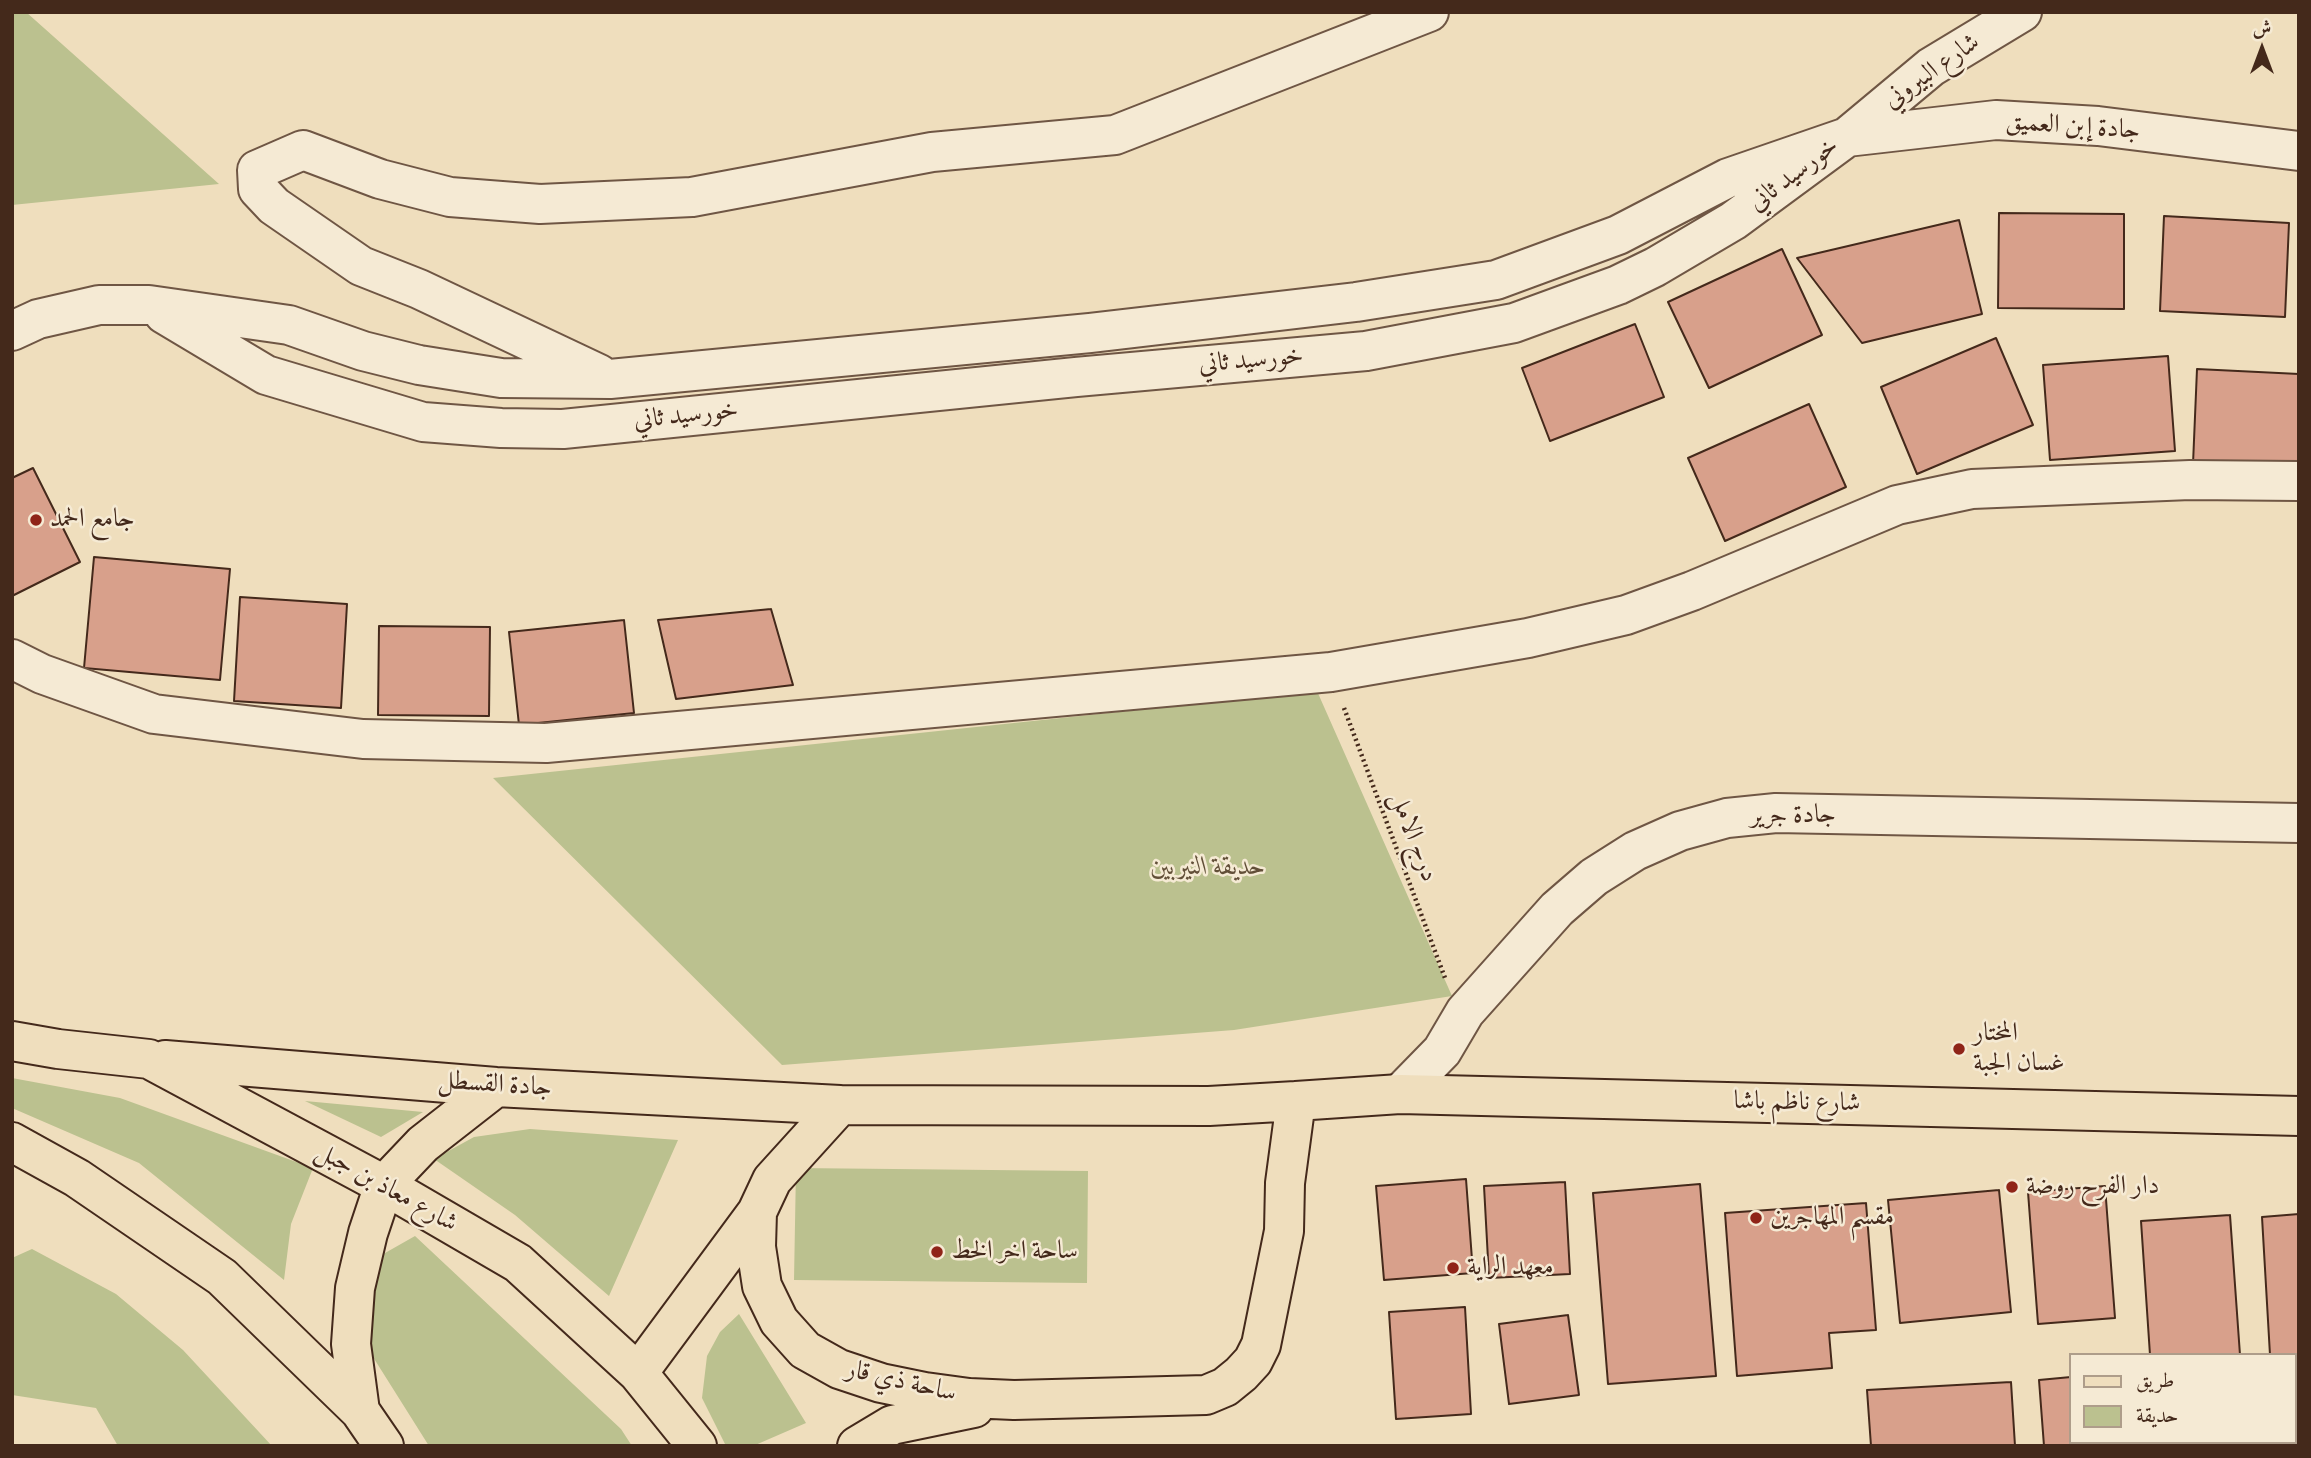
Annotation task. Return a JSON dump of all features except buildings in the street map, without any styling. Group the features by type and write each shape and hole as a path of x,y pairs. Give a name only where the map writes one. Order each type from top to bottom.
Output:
{"main road":[{"name":"شارع معاذ بن جبل","path":"12,1041 149,1059 384,1185 518,1263 638,1373 697,1446"},
{"name":"جادة القسطل","path":"149,1059 496,1087 841,1105"},
{"path":"360,1411 351,1344 355,1288 368,1233 384,1185 423,1144 496,1087"},
{"name":"شارع ناظم باشا","path":"1296,1101 1401,1094 2299,1116"},
{"path":"841,1105 1209,1106 1296,1101"},
{"name":"ساحة ذي قار","path":"841,1105 772,1180 757,1212 755,1247 762,1286 779,1321 805,1350 839,1369 881,1383 925,1392 1014,1400 1206,1395 1225,1387 1241,1374 1257,1353 1264,1333 1284,1231 1286,1183 1296,1101"},
{"path":"12,1142 77,1178 222,1277 360,1411 384,1446"},
{"path":"638,1373 757,1212"},
{"path":"857,1446 892,1425 1014,1400"}],"street":[{"path":"610,379 419,289 361,266 274,206 258,189 257,170 303,150 380,179 450,197 540,204 692,197 932,152 1115,135 1429,12"},
{"name":"شارع البيروني","path":"1847,137 1931,67 2022,12"},
{"name":"جادة إبن العميق","path":"1847,137 1996,120 2098,126 2299,151"},
{"name":"خورسيد ثاني","path":"12,331 37,319 99,306 149,305 289,325 363,351 432,368 501,379 610,379 1090,333 1356,302 1496,280 1618,235 1728,178 1847,137"},
{"name":"خورسيد ثاني","path":"149,305 266,375 423,422 501,428 563,429 1049,379 1366,351 1514,323 1618,285 1655,267 1732,221 1847,137"},
{"path":"12,659 42,674 154,714 363,739 546,743 1331,672 1528,638 1626,615 1692,591 1897,505 1972,489 2190,480 2299,481"},
{"name":"جادة جرير","path":"1401,1094 1443,1051 1465,1012 1557,909 1594,877 1635,851 1680,831 1727,818 1776,813 2299,823"}],"path":[{"name":"درج الامل","path":"1331,672 1452,996 1465,1012"}],"green space":[{"path":"12,12 26,12 219,184 12,205"},
{"name":"حديقة النيربين","path":"1317,691 1452,996 1234,1030 782,1065 493,778"},
{"path":"12,1078 120,1098 313,1168 291,1224 284,1280 139,1163 12,1108"},
{"path":"305,1101 423,1112 381,1137"},
{"path":"530,1129 678,1140 609,1296 515,1215 434,1159 474,1137"},
{"path":"796,1168 1088,1171 1087,1283 794,1280"},
{"path":"415,1236 621,1429 632,1446 429,1446 373,1357 366,1306 378,1257"},
{"path":"32,1249 116,1294 183,1350 272,1446 118,1446 96,1408 12,1395 12,1258"},
{"path":"739,1314 806,1423 753,1446 726,1446 702,1398 707,1356 720,1332"}],"place":[{"name":"جامع الحمد","path":"36,520"},
{"name":"المختار غسان الجبة","path":"1959,1049"},
{"name":"دار الفرح روضة","path":"2012,1187"},
{"name":"مقسم المهاجرين","path":"1756,1218"},
{"name":"ساحة اخر الخط","path":"937,1252"},
{"name":"معهد الراية","path":"1453,1268"}]}
